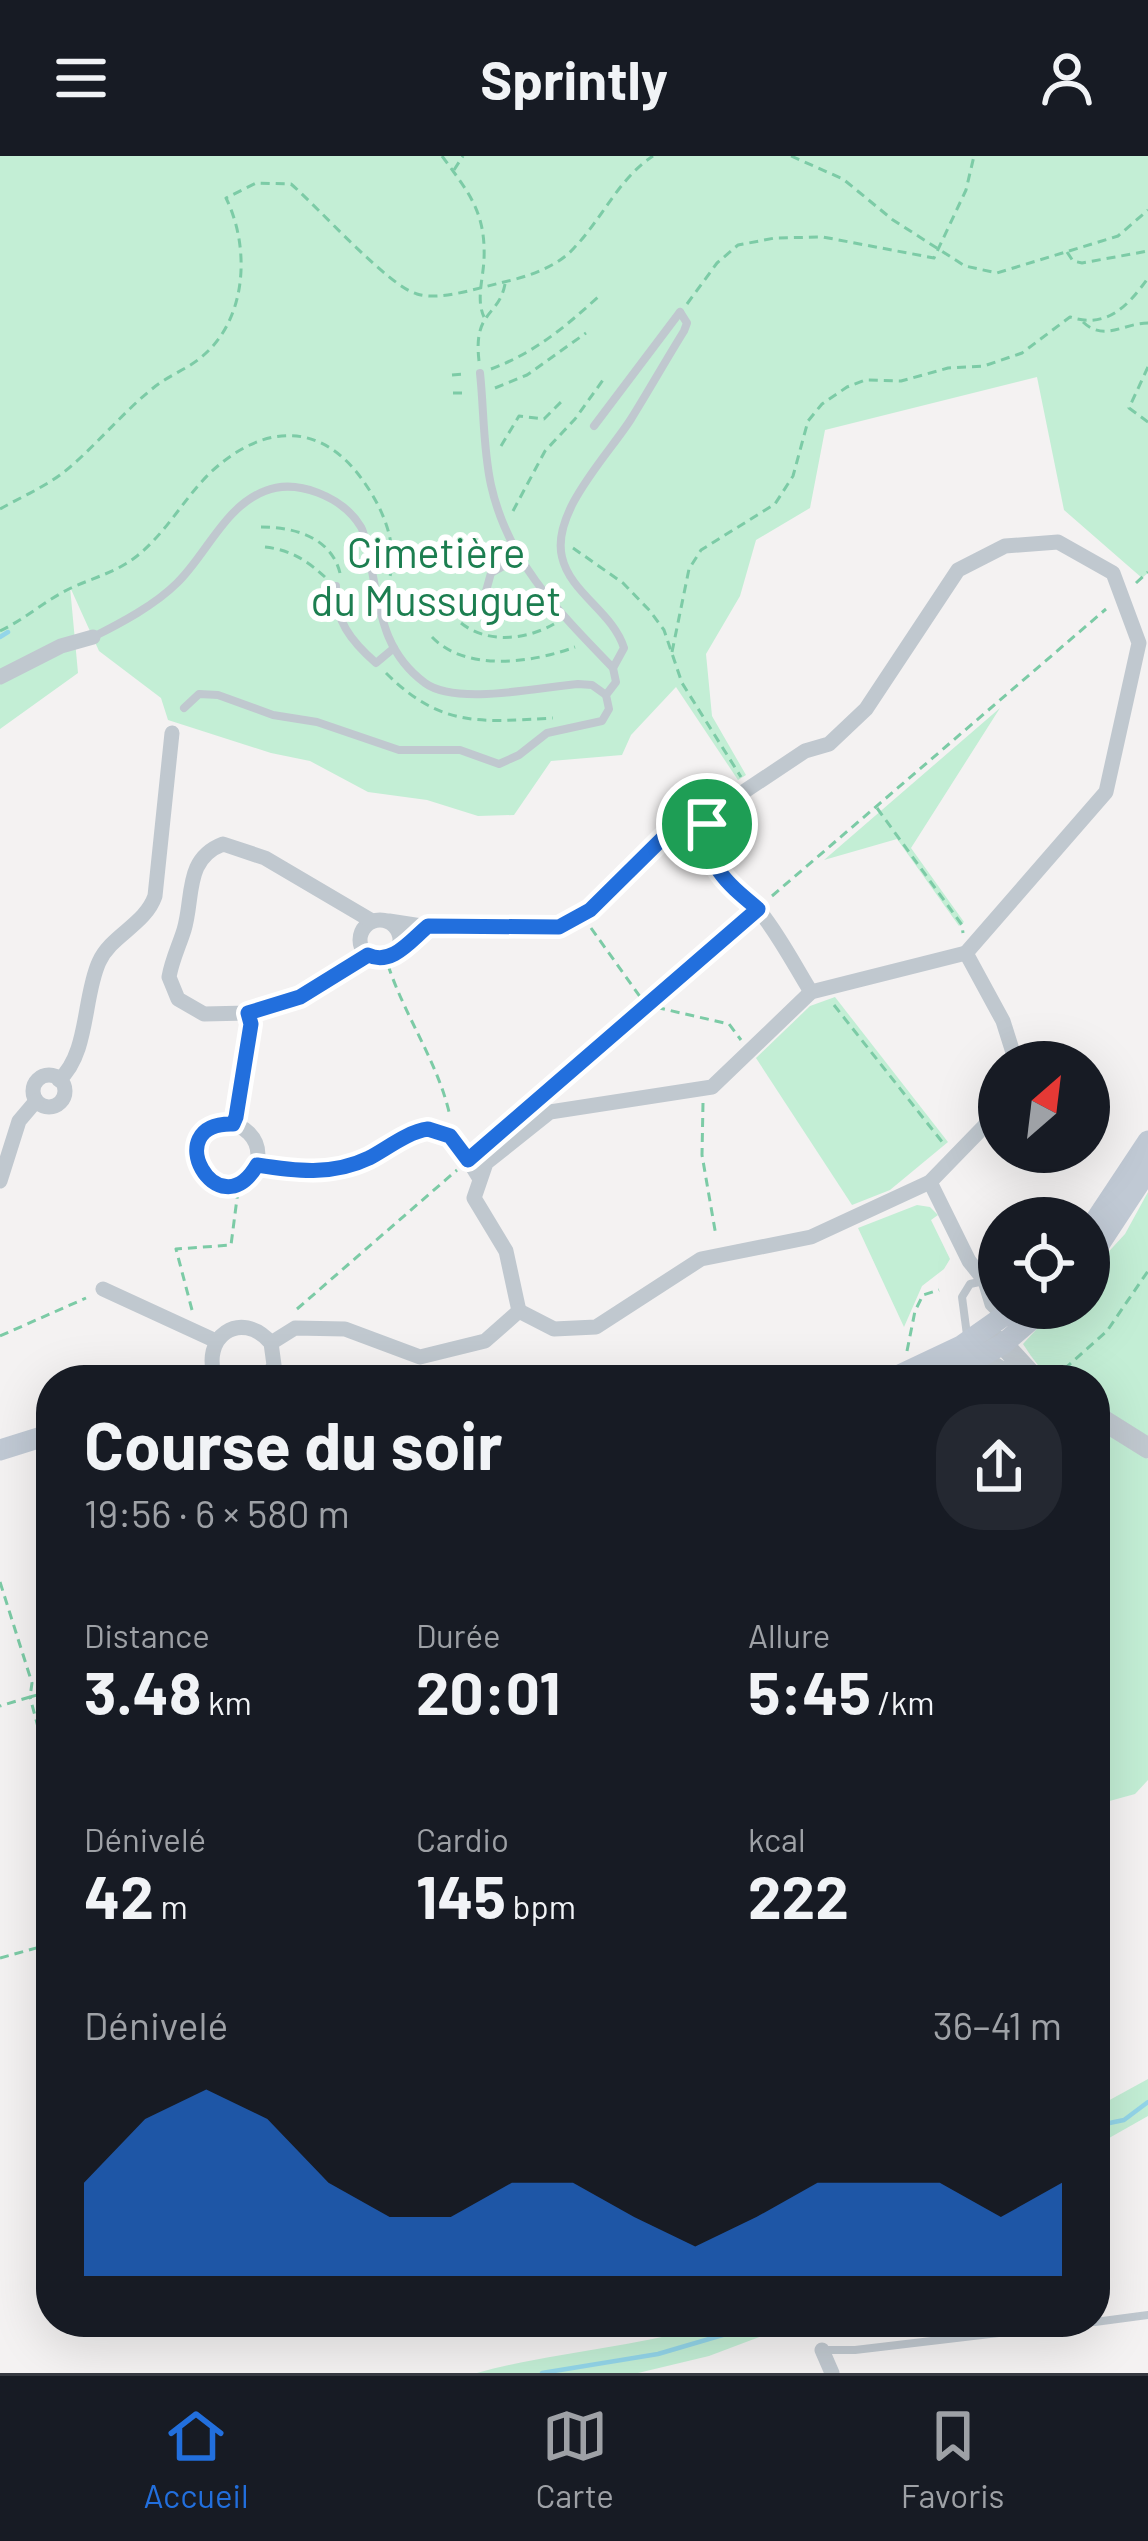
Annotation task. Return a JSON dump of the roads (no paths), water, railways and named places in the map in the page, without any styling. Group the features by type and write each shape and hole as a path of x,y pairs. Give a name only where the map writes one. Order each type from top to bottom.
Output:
{"main road":[{"path":"1110,1198 1148,1141"},
{"path":"1110,1228 1148,1169"},
{"path":"921,1365 988,1329"},
{"path":"968,1365 1003,1344 1011,1329"},
{"path":"0,1450 36,1439"},
{"path":"0,1463 36,1454"}],"street":[{"path":"519,1311 506,1251 474,1198 483,1171 550,1112 712,1087 816,991 966,952 1106,792 1139,643 1113,573 1058,542 1006,546 958,570 866,709 829,744 805,751 718,806 707,824 714,869 758,909 816,991"},
{"path":"0,677 61,646 93,637"},
{"path":"0,1181 19,1121 36,1101 45,1107 59,1103 64,1094 59,1080 72,1064 98,963 151,908 172,733"},
{"path":"368,955 360,938 364,926 381,921 559,927 582,915 669,832 691,823 707,824"},
{"path":"392,955 399,931 265,858 223,844 207,851 190,885 185,928 172,962 171,988 178,999 204,1014 248,1013 300,997 368,955 392,955 428,926"},
{"path":"966,952 1009,1041"},
{"path":"233,1124 256,1144 257,1165 239,1183 214,1183 196,1160 196,1150 214,1126 233,1124"},
{"path":"257,1165 302,1172 330,1170 371,1157 419,1130 439,1130 483,1171"},
{"path":"519,1311 554,1329 596,1327 701,1259 811,1237 929,1182 978,1133"},
{"path":"929,1182 978,1270"},
{"path":"103,1289 216,1341"},
{"path":"271,1343 285,1331 345,1330 420,1357 485,1341 519,1311"},
{"path":"210,1365 216,1341 238,1327 254,1330 271,1343 274,1365"},
{"path":"982,1332 1003,1344 1020,1365"},
{"path":"982,1332 983,1357 991,1365"},
{"path":"1110,1424 1148,1448"},
{"path":"822,2350 832,2373"}],"lane":[{"path":"594,426 680,312 687,322 684,331 629,423 579,493 561,540 566,571 613,622 621,638 622,657 613,668"},
{"path":"480,373 490,481 502,525 518,558 543,591 613,668 616,682 606,695"},
{"path":"93,637 177,584 245,503 263,491 284,486 325,496 362,529 378,614 394,648 426,684 472,694 592,685 606,695 609,709 602,721 547,733 499,764 460,750 399,750 317,722 260,712 218,695 199,694 184,708"},
{"path":"518,558 491,573 486,591 493,600 514,606 543,591"},
{"path":"336,586 335,604 343,628 376,663 394,648"},
{"path":"961,1346 968,1330 962,1307 965,1289 978,1281"},
{"path":"1110,2320 1148,2315"},
{"path":"822,2350 966,2337"}],"waterway":[{"path":"0,637 8,632"},
{"path":"1110,2123 1124,2120 1148,2102"},
{"path":"542,2373 658,2354 716,2337"}],"park label":[{"name":"Cimetière du Mussuguet","path":"436,575"}]}
